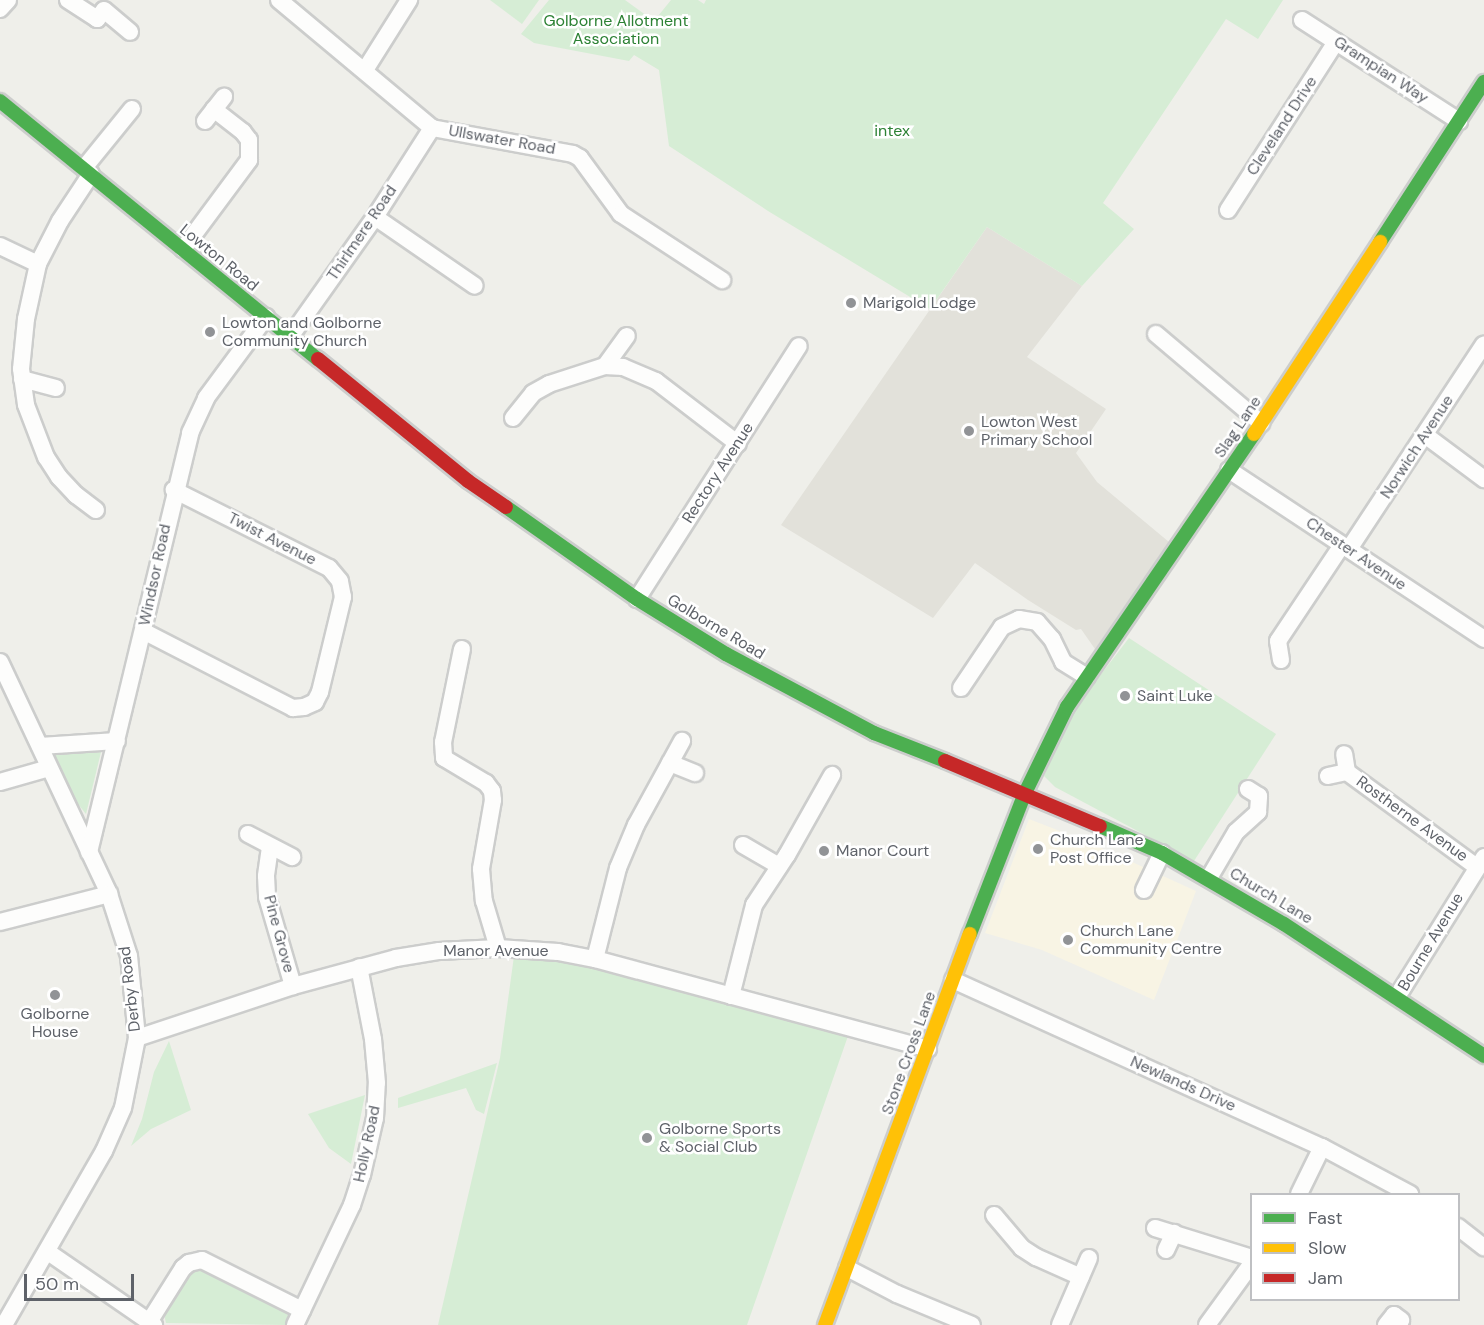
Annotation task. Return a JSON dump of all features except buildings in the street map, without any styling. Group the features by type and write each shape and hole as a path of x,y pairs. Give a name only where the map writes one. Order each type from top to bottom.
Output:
{"main road":[{"name":"Slag Lane","path":"1025,793 1067,707 1261,423 1484,82"},
{"name":"Lowton Road","path":"0,102 88,171 418,441"},
{"name":"Golborne Road","path":"418,441 484,493 637,599 726,654 874,733 1025,793"},
{"name":"Church Lane","path":"1025,793 1162,853 1209,878 1397,997 1484,1056"},
{"name":"Stone Cross Lane","path":"825,1325 952,980 1025,793"}],"street":[{"path":"0,9 8,0"},
{"path":"68,0 97,18 104,10 130,32"},
{"name":"Ullswater Road","path":"279,0 432,128 573,154 580,158 621,214 722,280"},
{"path":"365,70 409,0"},
{"name":"Grampian Way","path":"1302,20 1459,121"},
{"name":"Cleveland Drive","path":"1225,212 1336,42"},
{"path":"96,510 70,489 46,457 26,405 22,379 26,319 38,264 88,171 132,109"},
{"path":"183,249 249,160 249,140 243,132 214,109"},
{"name":"Thirlmere Road","path":"290,337 375,217 432,128"},
{"path":"375,217 475,286"},
{"path":"0,246 38,264"},
{"name":"Windsor Road","path":"89,852 143,631 174,490 197,413 266,317"},
{"path":"1156,334 1261,423"},
{"path":"605,366 627,336"},
{"name":"Norwich Avenue","path":"1281,660 1278,641 1425,435 1484,344"},
{"name":"Rectory Avenue","path":"637,599 799,346"},
{"path":"513,418 533,393 605,366 623,367 656,381 738,444"},
{"path":"22,379 56,388"},
{"path":"1425,435 1484,479"},
{"name":"Chester Avenue","path":"1229,470 1484,639"},
{"name":"Twist Avenue","path":"143,631 293,708 304,708 315,702 320,692 344,597 340,581 329,568 174,490"},
{"path":"961,688 1002,627 1019,619 1037,622 1052,639 1063,662 1087,677"},
{"path":"462,649 443,742 444,758 486,783 492,790 493,800 481,869 484,901 498,948"},
{"name":"Derby Road","path":"0,662 109,894 129,956 137,1038 123,1108 115,1128 48,1252 3,1322"},
{"path":"40,746 117,741"},
{"path":"595,959 618,868 636,825 682,741"},
{"path":"1328,776 1347,772 1344,754"},
{"path":"670,763 695,773"},
{"path":"0,783 49,768"},
{"name":"Rostherne Avenue","path":"1347,772 1480,862"},
{"path":"731,996 754,905 832,775"},
{"path":"1209,878 1236,831 1258,812 1261,801 1256,788"},
{"path":"248,834 292,857"},
{"path":"743,845 779,866"},
{"name":"Pine Grove","path":"270,847 266,876 267,897 293,986"},
{"path":"1144,890 1162,853"},
{"name":"Bourne Avenue","path":"1397,997 1480,862"},
{"path":"0,922 109,894"},
{"name":"Manor Avenue","path":"137,1038 293,986 359,967 439,951 498,948 558,952 595,959 928,1049"},
{"name":"Holly Road","path":"152,1324 183,1268 189,1263 202,1260 298,1318 358,1189 375,1118 377,1083 373,1039 359,967"},
{"name":"Newlands Drive","path":"952,980 1323,1147 1408,1193"},
{"path":"1300,1193 1323,1147"},
{"path":"994,1215 1022,1248 1036,1257 1081,1277"},
{"path":"1155,1228 1250,1258"},
{"path":"1460,1229 1484,1247"},
{"path":"1166,1250 1174,1233"},
{"path":"48,1252 152,1324"},
{"path":"1060,1325 1089,1258"},
{"path":"1207,1325 1250,1264"},
{"path":"847,1268 897,1294 972,1325"}],"shaded area":[{"name":"Lowton West Primary School","path":"987,227 1082,286 1027,357 1106,409 1076,453 1097,482 1169,542 1095,649 1081,629 1076,630 975,563 933,618 781,525"},
{"path":"1029,819 1088,842 1196,891 1154,1000 1042,950 985,933"}],"green space":[{"path":"490,0 539,0 522,24"},
{"name":"intex","path":"549,0 625,0 654,21 671,0 698,0 704,4 706,0 1283,0 1258,39 1226,19 1103,203 1134,229 1082,286 987,227 930,309 768,211 669,146 659,70 634,55 629,61 534,43 521,34"},
{"path":"1129,638 1276,734 1194,861 1055,787 1044,776 1072,712"},
{"path":"101,752 86,814 74,799 52,755"},
{"name":"Golborne Sports & Social Club","path":"514,956 583,965 848,1036 747,1325 438,1325 500,1058"},
{"path":"169,1041 191,1110 151,1129 131,1146 142,1119 154,1072"},
{"path":"497,1063 484,1114 476,1110 466,1088 398,1108 398,1098"},
{"path":"365,1095 351,1164 329,1148 308,1114"},
{"path":"201,1266 287,1309 291,1321 288,1325 166,1323 163,1310 188,1269"}],"traffic: fast":[{"path":"1380,242 1484,82"},
{"path":"0,101 318,359"},
{"path":"970,934 1025,793 1067,707 1254,434"},
{"path":"506,507 637,599 726,654 874,733 945,761"},
{"path":"1100,826 1162,853 1284,924 1484,1056"}],"traffic: slow":[{"path":"1254,434 1380,242"},
{"path":"825,1325 970,934"}],"traffic: jam":[{"path":"318,359 468,481 506,507"},
{"path":"945,761 1100,826"}],"place":[{"name":"Marigold Lodge","path":"851,303"},
{"name":"Lowton and Golborne Community Church","path":"210,332"},
{"name":"Lowton West Primary School","path":"969,431"},
{"name":"Saint Luke","path":"1125,696"},
{"name":"Church Lane Post Office","path":"1038,849"},
{"name":"Manor Court","path":"824,851"},
{"name":"Church Lane Community Centre","path":"1068,940"},
{"name":"Golborne House","path":"55,995"},
{"name":"Golborne Sports & Social Club","path":"647,1138"}],"park label":[{"name":"Golborne Allotment Association","path":"616,30"}]}
